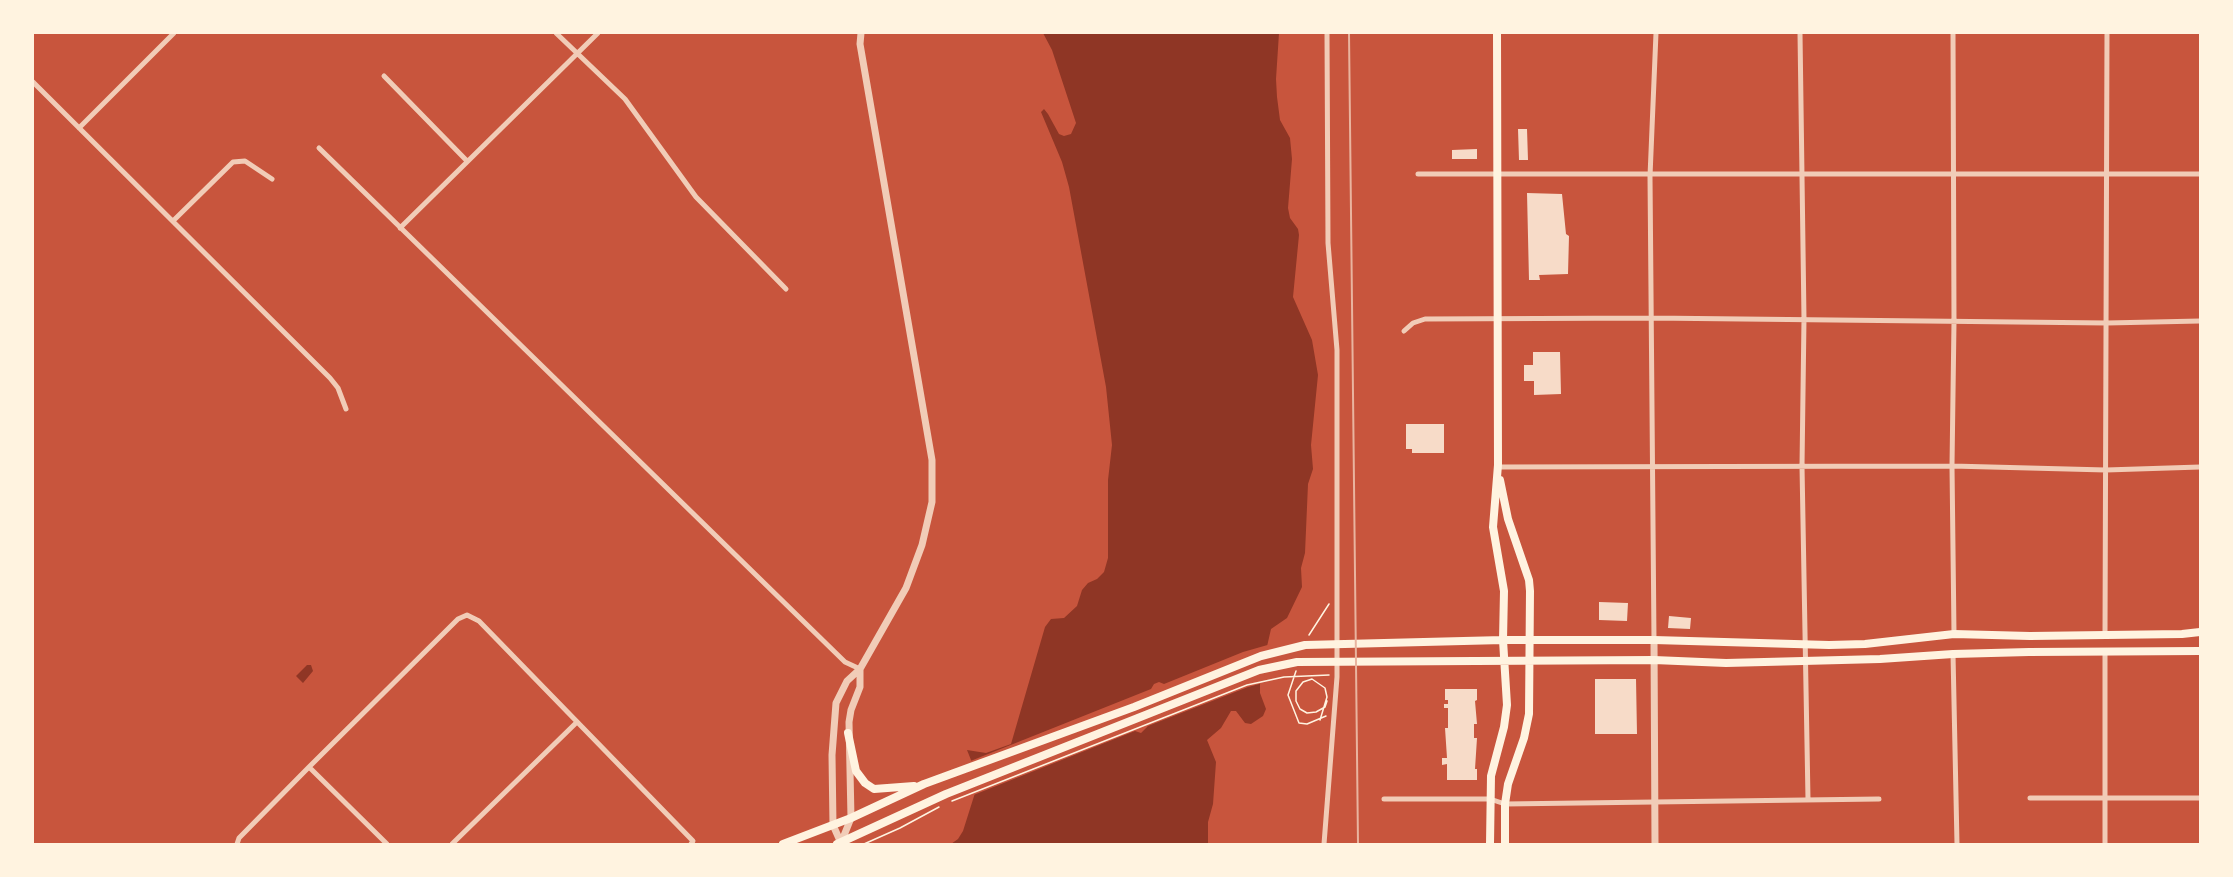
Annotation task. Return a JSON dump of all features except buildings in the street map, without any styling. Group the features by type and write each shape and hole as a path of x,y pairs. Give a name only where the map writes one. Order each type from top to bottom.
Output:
{"main road":[{"path":"1490,844 1493,764 1506,717 1504,591 1493,527 1498,467 1497,33"},
{"path":"1498,467 1508,519 1529,579 1530,702 1528,726 1510,773 1505,804 1505,844"},
{"path":"783,844 851,818 924,784 1134,707 1261,656 1305,645 1503,640 1654,640 1805,645 1865,644 1954,634 2030,636 2200,632"},
{"path":"839,844 946,794 1259,670 1297,662 1654,660 1726,663 1806,662 1953,654 2200,651"},
{"path":"848,734 856,771 864,783 874,789 924,784"}],"street":[{"path":"79,128 174,33"},
{"path":"556,33 626,99 696,197 786,289"},
{"path":"400,228 598,33"},
{"path":"839,844 833,825 832,755 836,703 847,681 860,669 906,588 922,545 932,502 932,460 862,55 861,33"},
{"path":"1324,844 1337,677 1335,632 1337,350 1328,243 1327,33"},
{"path":"1655,844 1650,176 1656,33"},
{"path":"1800,33 1804,320 1802,466 1808,799"},
{"path":"1953,33 1954,634"},
{"path":"2105,634 2107,33"},
{"path":"384,76 467,161"},
{"path":"33,82 330,378 338,388 346,409"},
{"path":"319,148 844,662 860,669"},
{"path":"173,221 233,162 245,161 272,179"},
{"path":"1418,174 1650,176 2200,174"},
{"path":"1404,331 1413,323 1425,319 1651,318 2107,323 2200,321"},
{"path":"1498,467 1952,466 2106,470 2200,467"},
{"path":"237,844 239,838 309,767 458,620 466,615 479,621 693,841 691,844"},
{"path":"2105,652 2105,844"},
{"path":"1953,654 1957,844"},
{"path":"839,844 851,818 848,734 851,710 860,687 860,669"},
{"path":"452,844 577,722"},
{"path":"309,767 387,844"},
{"path":"2031,798 2200,798"},
{"path":"1384,799 1490,799 1505,804 1879,799"}],"path":[{"path":"864,844 945,804 1247,685 1284,677 1333,674"},
{"path":"1291,684 1288,695 1299,723 1307,724 1320,720 1327,697 1324,688 1312,680 1303,682 1296,691 1296,701 1300,709 1307,713 1317,712 1325,707 1331,692"}],"shaded area":[{"path":"1043,33 1279,33 1277,97 1280,120 1290,138 1292,159 1288,208 1290,218 1298,229 1299,235 1293,297 1312,340 1318,375 1311,445 1313,469 1308,484 1305,553 1301,568 1302,587 1287,618 1271,629 1260,677 1260,693 1266,709 1263,716 1251,724 1245,723 1236,711 1231,711 1221,728 1207,740 1216,762 1213,804 1208,822 1208,844 951,844 963,831 975,793 975,770 967,750 986,753 1011,744 1045,627 1051,619 1064,618 1077,606 1082,590 1104,572 1108,558 1108,480 1112,445 1106,387 1069,187 1062,162 1041,112 1044,109 1059,134 1064,136 1071,134 1076,123 1052,50"},
{"path":"307,665 311,665 313,671 303,683 296,676"}],"pier":[{"path":"1271,644 1263,683 1148,726 1141,733 1135,731 971,796 973,777 968,762 1151,689 1159,682 1164,684 1243,652"}],"railway":[{"path":"1349,33 1358,844"}]}
